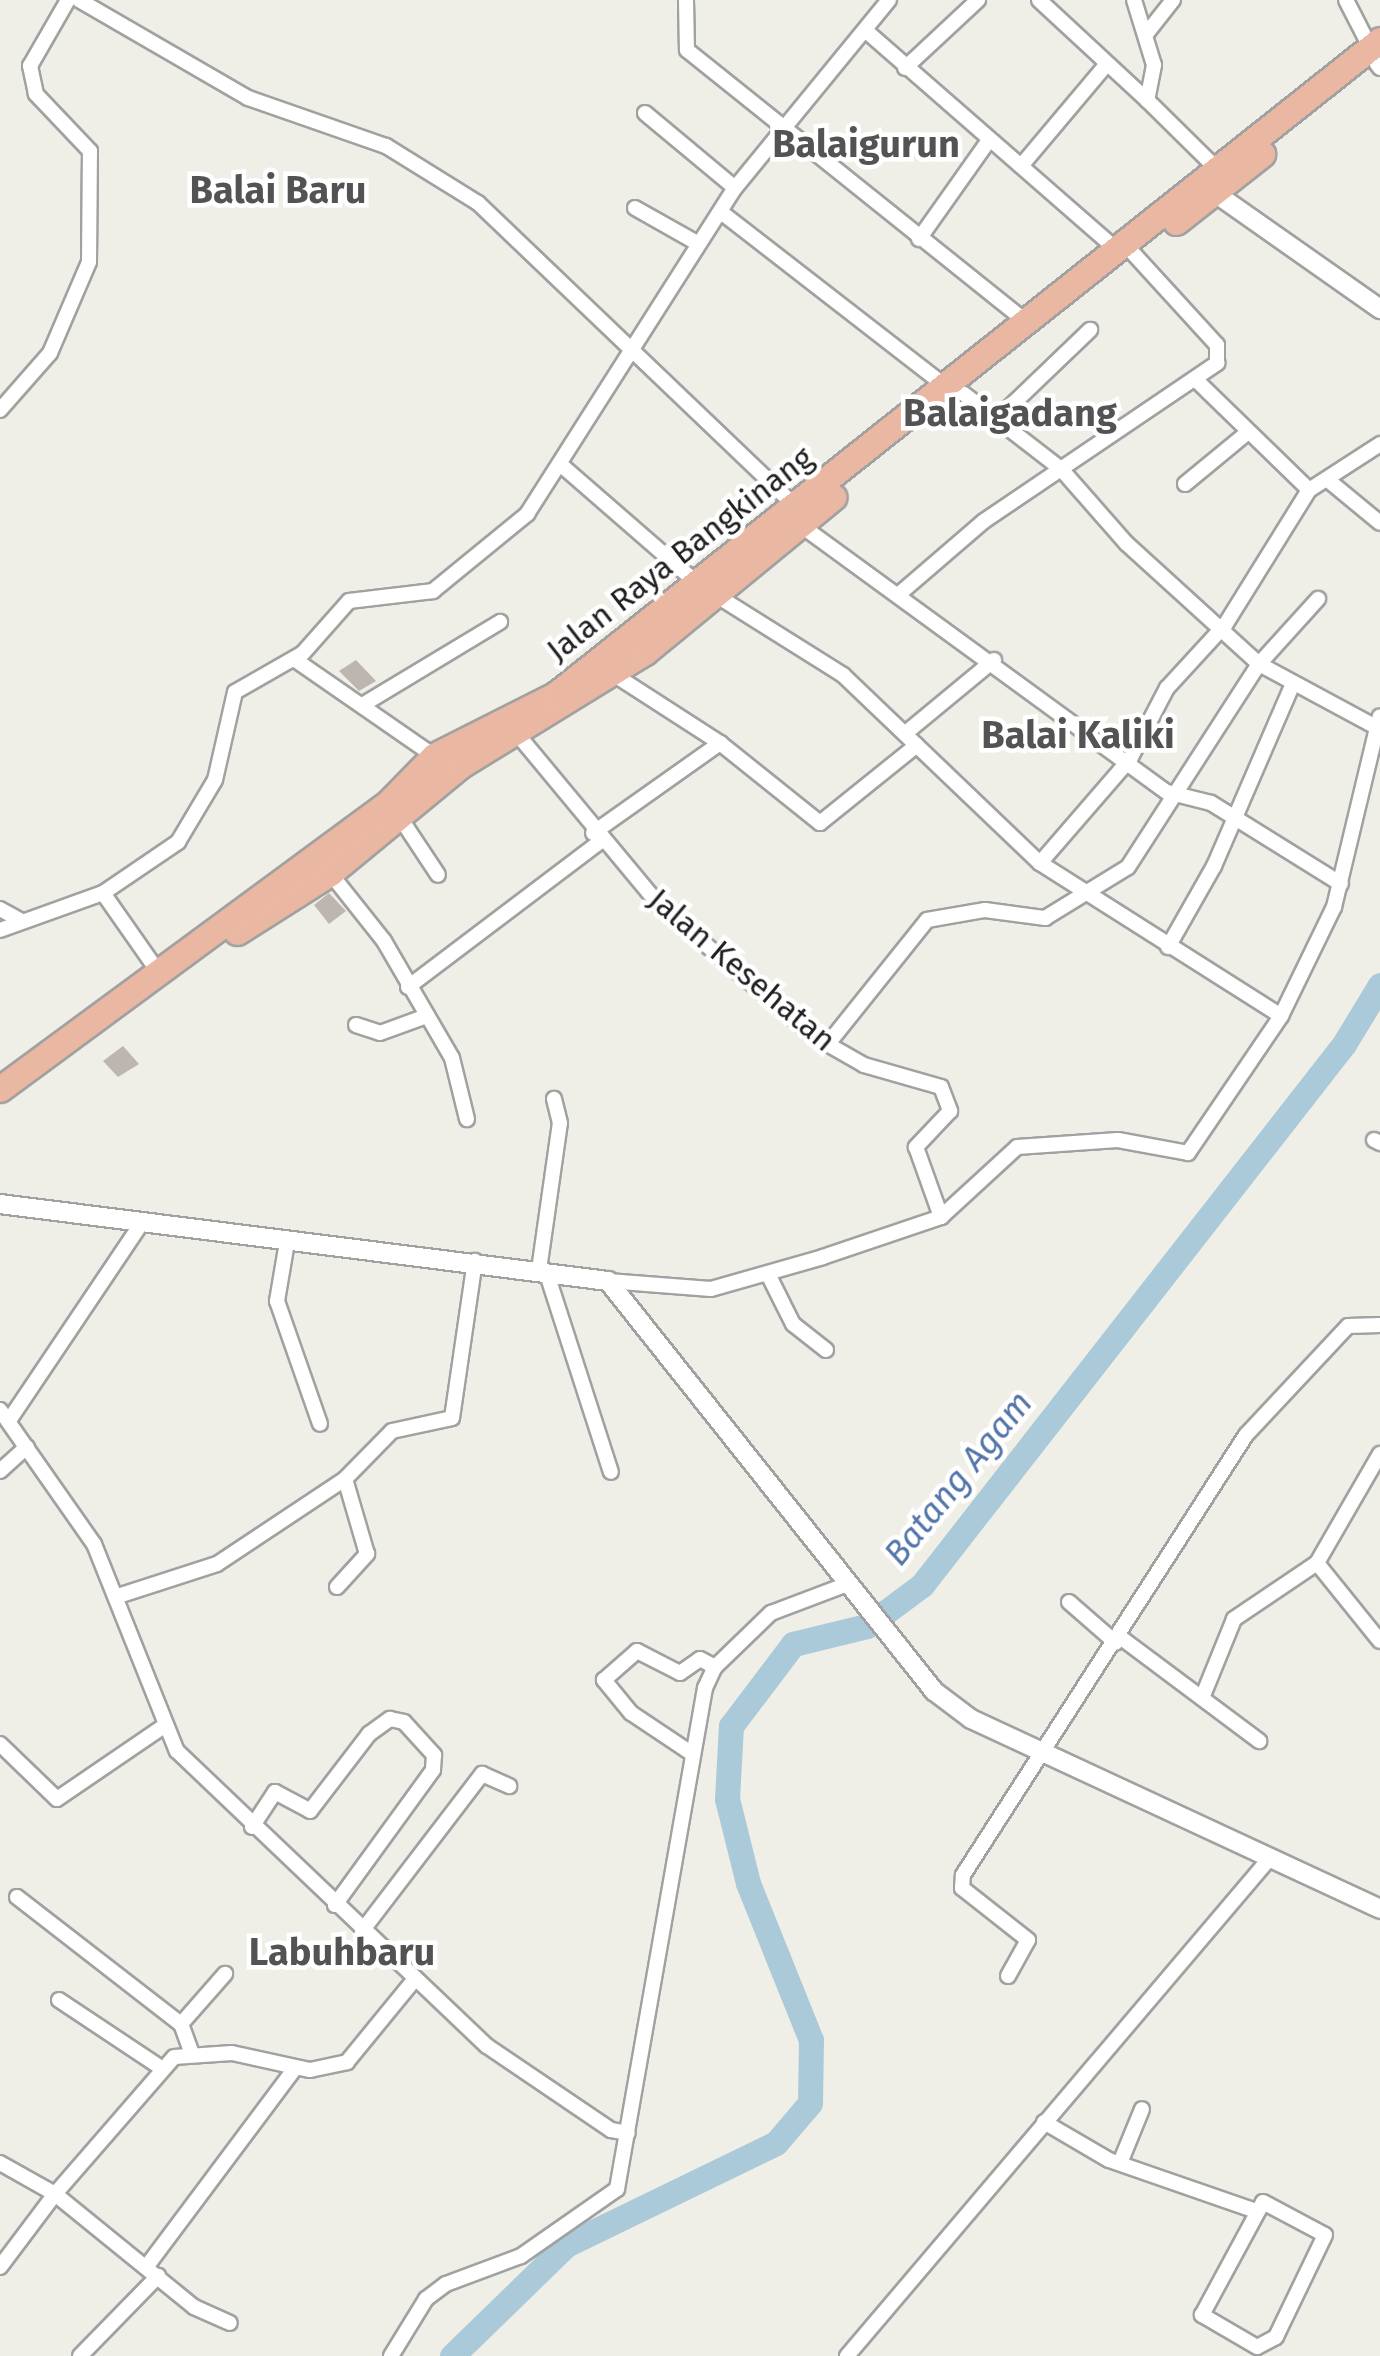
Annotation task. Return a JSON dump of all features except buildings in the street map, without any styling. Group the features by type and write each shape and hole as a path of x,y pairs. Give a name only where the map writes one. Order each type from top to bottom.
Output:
{"highway":[{"name":"Jalan Raya Bangkinang","path":"0,1088 159,972 330,873 393,808 434,756 555,695 639,643 1125,251 1377,56"},
{"name":"Jalan Raya Bangkinang","path":"988,361 1026,322 1125,251"},
{"name":"Jalan Raya Bangkinang","path":"0,1098 393,808 613,674 639,643"}],"street":[{"path":"0,410 50,352 90,262 90,151 36,94 30,66 68,0"},
{"path":"79,0 248,98 386,146 431,173 514,232 797,515 898,595 994,660 1176,796 1232,815 1331,878"},
{"path":"686,0 684,46 918,239 1026,322"},
{"path":"0,930 104,893 178,842 198,817 216,780 228,702 294,659 355,597 410,598 464,570 527,514 637,352 697,243 735,188 889,0"},
{"path":"905,68 978,0"},
{"path":"1039,0 1147,100 1216,181 1380,309"},
{"path":"1134,0 1154,65 1147,100"},
{"path":"1147,33 1174,0"},
{"path":"1346,0 1377,56"},
{"path":"865,30 988,140 1125,251 1217,345 1217,363 984,522 898,595"},
{"path":"1021,166 1106,65"},
{"path":"646,113 735,188"},
{"path":"918,239 988,140"},
{"path":"634,208 697,243"},
{"path":"0,1204 287,1242 475,1261 608,1281 710,1289 941,1217 1017,1148 1102,1139 1174,1152 1190,1150 1281,1016 1331,878 1373,722 1292,686 1260,664 1225,625 1126,543 1061,470 995,421 945,397 722,212"},
{"path":"995,421 1090,330"},
{"path":"1195,379 1309,490"},
{"path":"1184,484 1248,432"},
{"path":"1040,863 1130,759 1167,688 1225,625 1309,490 1380,444"},
{"path":"560,464 705,588 825,662 907,732 1040,863 1083,894 1281,1016"},
{"path":"1328,480 1380,523"},
{"path":"827,1046 927,920 986,910 1045,918 1128,867 1260,664 1318,599"},
{"path":"364,704 500,622"},
{"path":"294,659 434,756"},
{"path":"907,732 994,660"},
{"path":"613,674 720,743 824,823 917,745"},
{"path":"1168,947 1292,686"},
{"name":"Jalan Kesehatan","path":"518,735 597,837 660,906 827,1046 941,1087 950,1112 916,1146 941,1217"},
{"path":"408,987 720,743"},
{"path":"393,808 438,875"},
{"path":"330,873 452,1058 467,1119"},
{"path":"104,893 159,972"},
{"path":"0,909 22,920"},
{"path":"356,1025 380,1033 424,1017"},
{"path":"554,1099 560,1123 542,1270 611,1472"},
{"path":"141,1224 5,1414 88,1534 118,1596 164,1726 177,1751 414,1980 499,2055 621,2132"},
{"path":"287,1242 278,1301 320,1424"},
{"path":"118,1596 217,1564 345,1480 392,1431 452,1418 475,1261"},
{"path":"768,1274 793,1324 826,1350"},
{"path":"608,1281 896,1648 971,1719 1380,1908"},
{"path":"1008,1976 1028,1940 960,1884 1246,1435 1348,1326 1380,1326"},
{"path":"0,1470 27,1447"},
{"path":"1202,1698 1234,1619 1317,1563 1380,1454"},
{"path":"336,1586 368,1554 345,1480"},
{"path":"1317,1563 1380,1641"},
{"path":"686,1751 604,1680 637,1650 680,1674 710,1664 771,1613 847,1588"},
{"path":"1070,1602 1259,1741"},
{"path":"391,2356 426,2299 446,2284 521,2256 617,2190 621,2132 669,1927 686,1751 710,1664"},
{"path":"252,1827 274,1792 310,1811 364,1739 390,1720 404,1722 435,1764 335,1905"},
{"path":"0,1744 57,1799 164,1726"},
{"path":"362,1930 482,1774 508,1786"},
{"path":"847,2356 1270,1858"},
{"path":"17,1897 181,2024 192,2054"},
{"path":"181,2024 225,1974"},
{"path":"0,2267 160,2066 192,2054 247,2055 295,2068 346,2062 414,1980"},
{"path":"59,2000 160,2066"},
{"path":"80,2356 153,2271 295,2068"},
{"path":"1120,2163 1142,2109"},
{"path":"1044,2122 1120,2163 1256,2212"},
{"path":"0,2162 55,2194 194,2307 230,2323"},
{"path":"1263,2202 1279,2205 1325,2235 1276,2337 1257,2347 1202,2316 1256,2212 1263,2202"}],"waterway":[{"name":"Batang Agam","path":"452,2356 566,2245 776,2143 810,2103 811,2040 748,1883 727,1799 731,1726 793,1644 867,1626 922,1585 1344,1044 1380,985"}],"district":[{"name":"Balaigurun","path":"866,145"},
{"name":"Balai Baru","path":"278,191"},
{"name":"Balaigadang","path":"1010,414"},
{"name":"Balai Kaliki","path":"1078,736"},
{"name":"Labuhbaru","path":"342,1953"}]}
